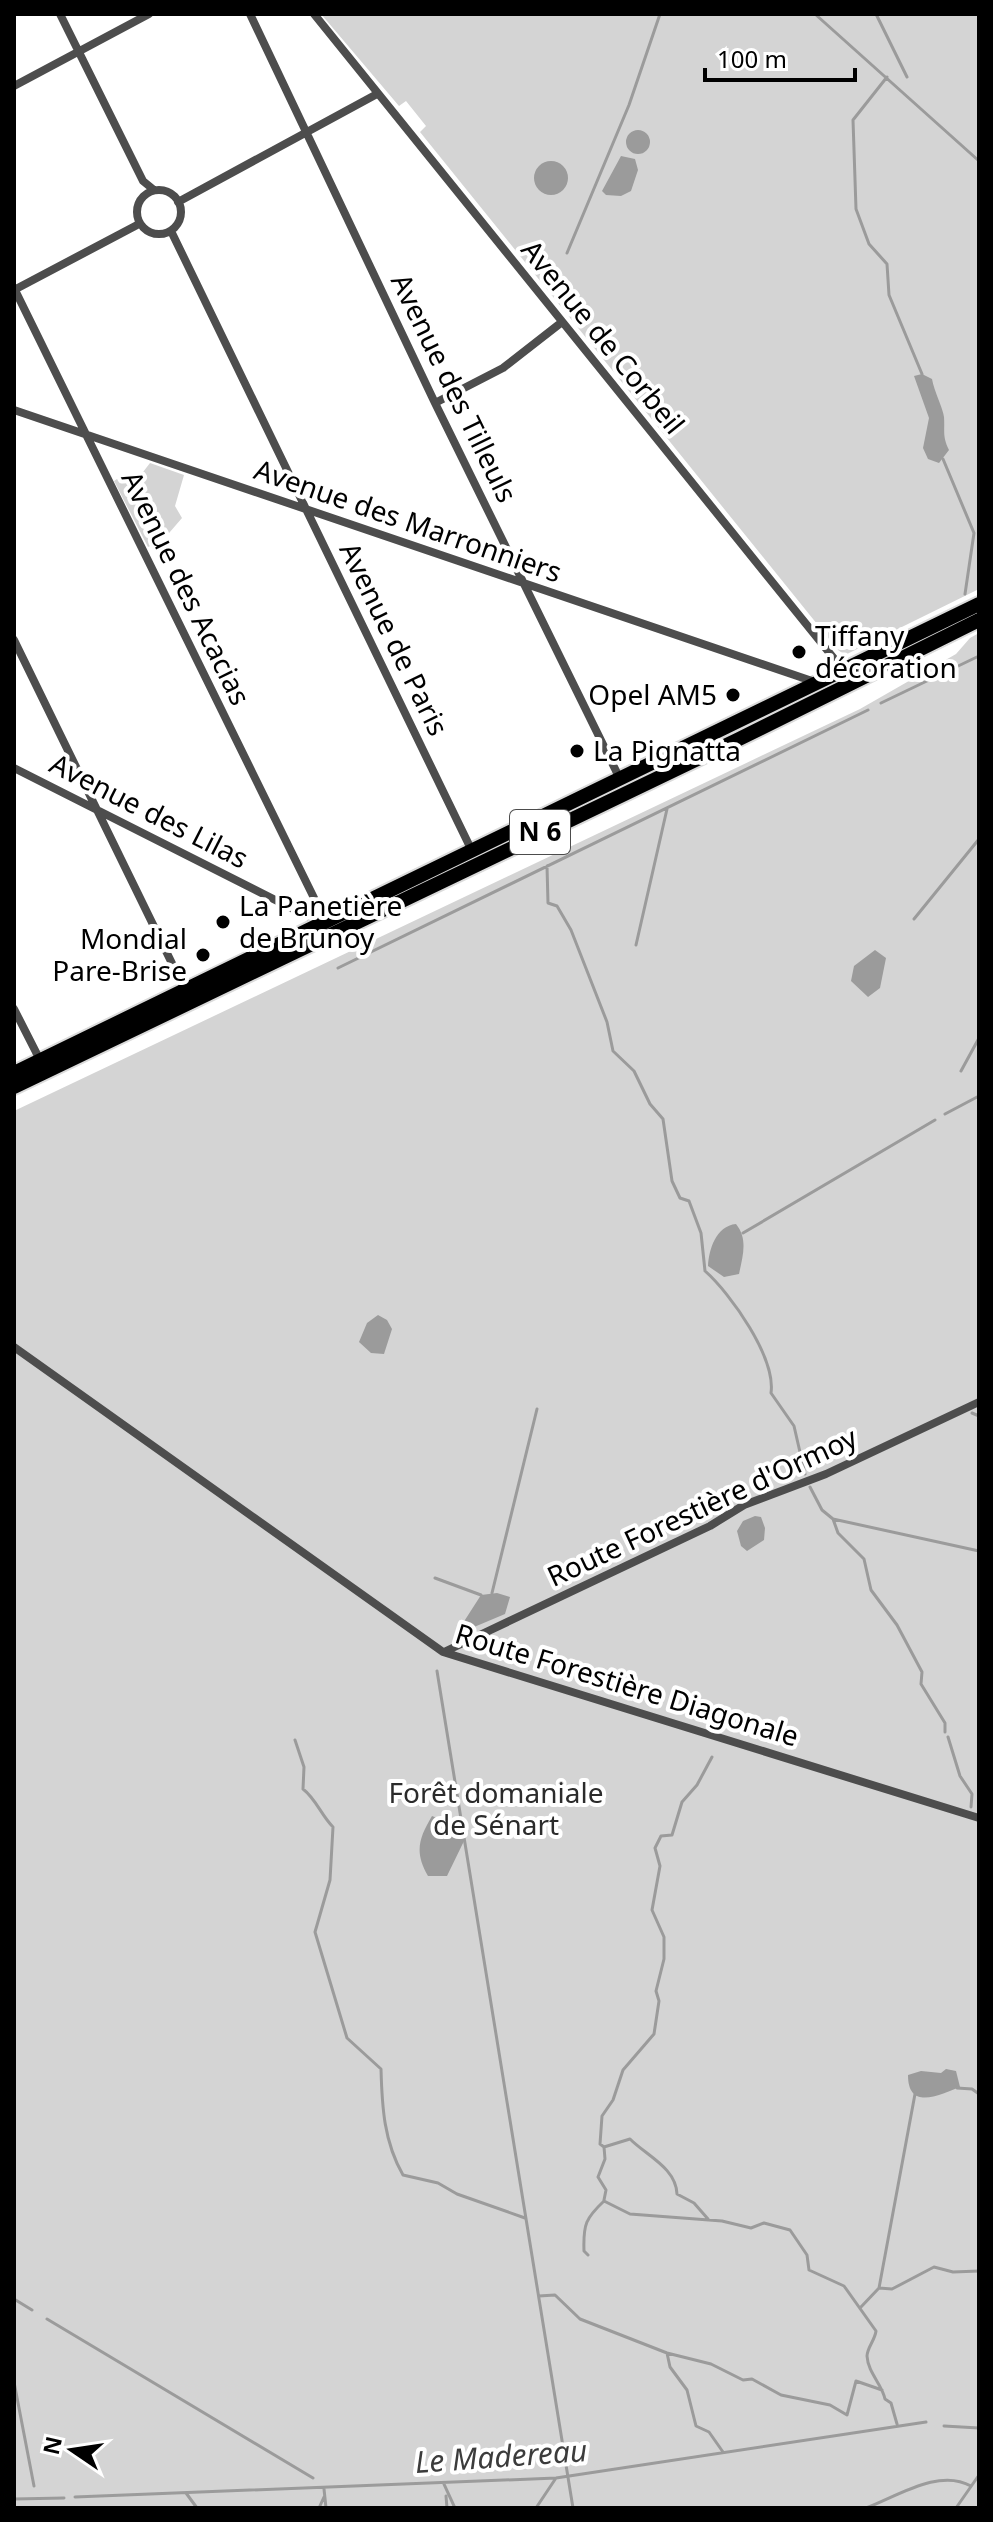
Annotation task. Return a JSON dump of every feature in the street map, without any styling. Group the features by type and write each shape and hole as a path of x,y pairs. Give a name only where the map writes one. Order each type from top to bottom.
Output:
{"main road":[{"name":"N 6","path":"14,1073 620,779 792,700 819,683 979,604"},
{"name":"N 6","path":"14,1087 783,718 979,620"}],"street":[{"path":"60,14 143,181 154,190 168,192 178,202 179,221 171,231 150,233 139,224 138,203 154,190"},
{"path":"14,86 149,14"},
{"name":"Avenue des Tilleuls","path":"250,14 435,403 620,779"},
{"name":"Avenue de Corbeil","path":"314,14 845,671"},
{"path":"178,202 377,94"},
{"path":"14,289 139,224"},
{"name":"Avenue de Paris","path":"171,231 472,851"},
{"name":"Avenue des Acacias","path":"14,289 310,888 316,909"},
{"path":"435,403 503,368 562,322"},
{"name":"Avenue des Marronniers","path":"14,410 819,683"},
{"path":"14,640 185,990"},
{"path":"845,671 865,678"},
{"path":"783,718 792,700 788,673"},
{"name":"Avenue des Lilas","path":"14,768 307,916"},
{"path":"304,933 307,916 316,909 326,911 331,919"},
{"path":"14,1009 40,1060"},
{"name":"Route Forestière Diagonale","path":"14,1347 443,1652 979,1818"},
{"name":"Route Forestière d'Ormoy","path":"443,1652 710,1526 744,1505 826,1474 979,1402"}],"green space":[{"path":"321,14 979,14 979,589 845,655 838,650 420,132 426,126 406,101 399,106"},
{"path":"150,463 184,475 175,506 182,518 163,540 148,547 114,481 120,477 133,485"},
{"name":"Forêt domaniale de Sénart","path":"979,633 979,2508 14,2508 14,1111 860,709 956,654"}],"shaded area":[{"path":"638,130 649,137 650,142 643,153 638,154 627,147 626,142 633,131"},
{"path":"621,156 635,159 638,170 631,191 621,196 606,195 602,191"},
{"path":"551,161 563,166 568,178 563,190 551,195 539,190 534,178 539,166"},
{"path":"922,374 932,379 944,417 949,450 939,463 928,459 923,448 929,418 914,376"},
{"path":"875,950 886,958 880,988 868,997 851,981 854,966"},
{"path":"736,1224 743,1241 739,1274 724,1277 708,1266 710,1253 723,1229"},
{"path":"378,1315 387,1320 392,1329 384,1354 371,1353 359,1342 367,1323"},
{"path":"761,1517 765,1528 764,1540 747,1551 741,1546 737,1531 743,1521"},
{"path":"497,1593 510,1597 505,1614 467,1630 463,1623 481,1595"},
{"path":"432,1816 460,1827 464,1841 447,1876 428,1876 421,1860 421,1838"},
{"path":"946,2069 956,2071 960,2087 927,2098 913,2093 908,2075 921,2071 941,2073"}],"waterway":[{"path":"567,253 629,105 660,14"},
{"path":"815,14 979,161"},
{"path":"876,14 907,77"},
{"path":"887,77 853,120 856,209 869,244 887,264 889,295 922,374"},
{"path":"943,459 974,533 965,594"},
{"path":"881,703 979,656"},
{"path":"338,968 868,710"},
{"path":"636,945 667,809"},
{"path":"914,919 979,839"},
{"path":"547,866 548,903 557,906 571,930 607,1022 613,1051 634,1071 650,1104 663,1119 672,1181 680,1198 689,1201 701,1233 705,1271 739,1310 759,1345 771,1379 771,1393 794,1426 805,1474"},
{"path":"961,1071 979,1038"},
{"path":"945,1114 979,1096"},
{"path":"743,1233 935,1120"},
{"path":"492,1593 537,1409"},
{"path":"972,1413 979,1416"},
{"path":"810,1487 822,1510 833,1519 838,1533 864,1559 871,1590 897,1625 922,1672 921,1684 945,1723 945,1732"},
{"path":"833,1519 979,1551"},
{"path":"435,1578 481,1595"},
{"path":"437,1671 573,2508"},
{"path":"948,1737 960,1776 972,1794 971,1807"},
{"path":"295,1740 304,1767 303,1789 333,1827 330,1880 315,1932 347,2038 381,2069 385,2124 397,2163 403,2175 438,2183 457,2194 525,2218"},
{"path":"604,2200 606,2190 598,2177 605,2159 604,2147 600,2144 602,2116 613,2100 623,2070 654,2034 659,2001 656,1991 664,1959 664,1937 652,1910 660,1866 655,1848 661,1836 672,1835 682,1802 697,1785 712,1757"},
{"path":"957,2088 972,2089 979,2094"},
{"path":"860,2308 879,2288 915,2094 918,2094"},
{"path":"604,2147 630,2139 672,2177 677,2194 694,2203 708,2219"},
{"path":"588,2255 584,2251 585,2228 589,2217 604,2201 630,2214 722,2221 751,2228 764,2223 790,2230 807,2255 809,2270 844,2286 876,2331 867,2353 868,2362 885,2399 891,2403 897,2424"},
{"path":"879,2288 892,2289 934,2267 953,2272 979,2271"},
{"path":"539,2296 555,2295 580,2319 667,2353 711,2364 743,2380 752,2379 781,2395 830,2405 847,2415 856,2381 882,2390"},
{"path":"14,2299 32,2310"},
{"path":"47,2319 313,2478"},
{"path":"667,2353 670,2367 687,2390 696,2426 709,2432 723,2452"},
{"path":"14,2382 34,2486"},
{"name":"Le Madereau","path":"75,2497 556,2478 926,2422"},
{"name":"Le Madereau","path":"944,2426 979,2428"},
{"path":"956,2508 979,2475"},
{"path":"536,2508 556,2478"},
{"path":"866,2508 932,2482 959,2481 971,2486"},
{"path":"444,2484 455,2508"},
{"path":"324,2489 326,2508"},
{"path":"186,2493 197,2508"},
{"path":"446,2496 447,2508"},
{"path":"319,2508 324,2497"},
{"name":"Le Madereau","path":"14,2499 64,2498"}],"place":[{"name":"Tiffany décoration","path":"799,652"},
{"name":"Opel AM5","path":"733,695"},
{"name":"La Pignatta","path":"577,751"},
{"name":"La Panetière de Brunoy","path":"223,922"},
{"name":"Mondial Pare-Brise","path":"203,955"}]}
